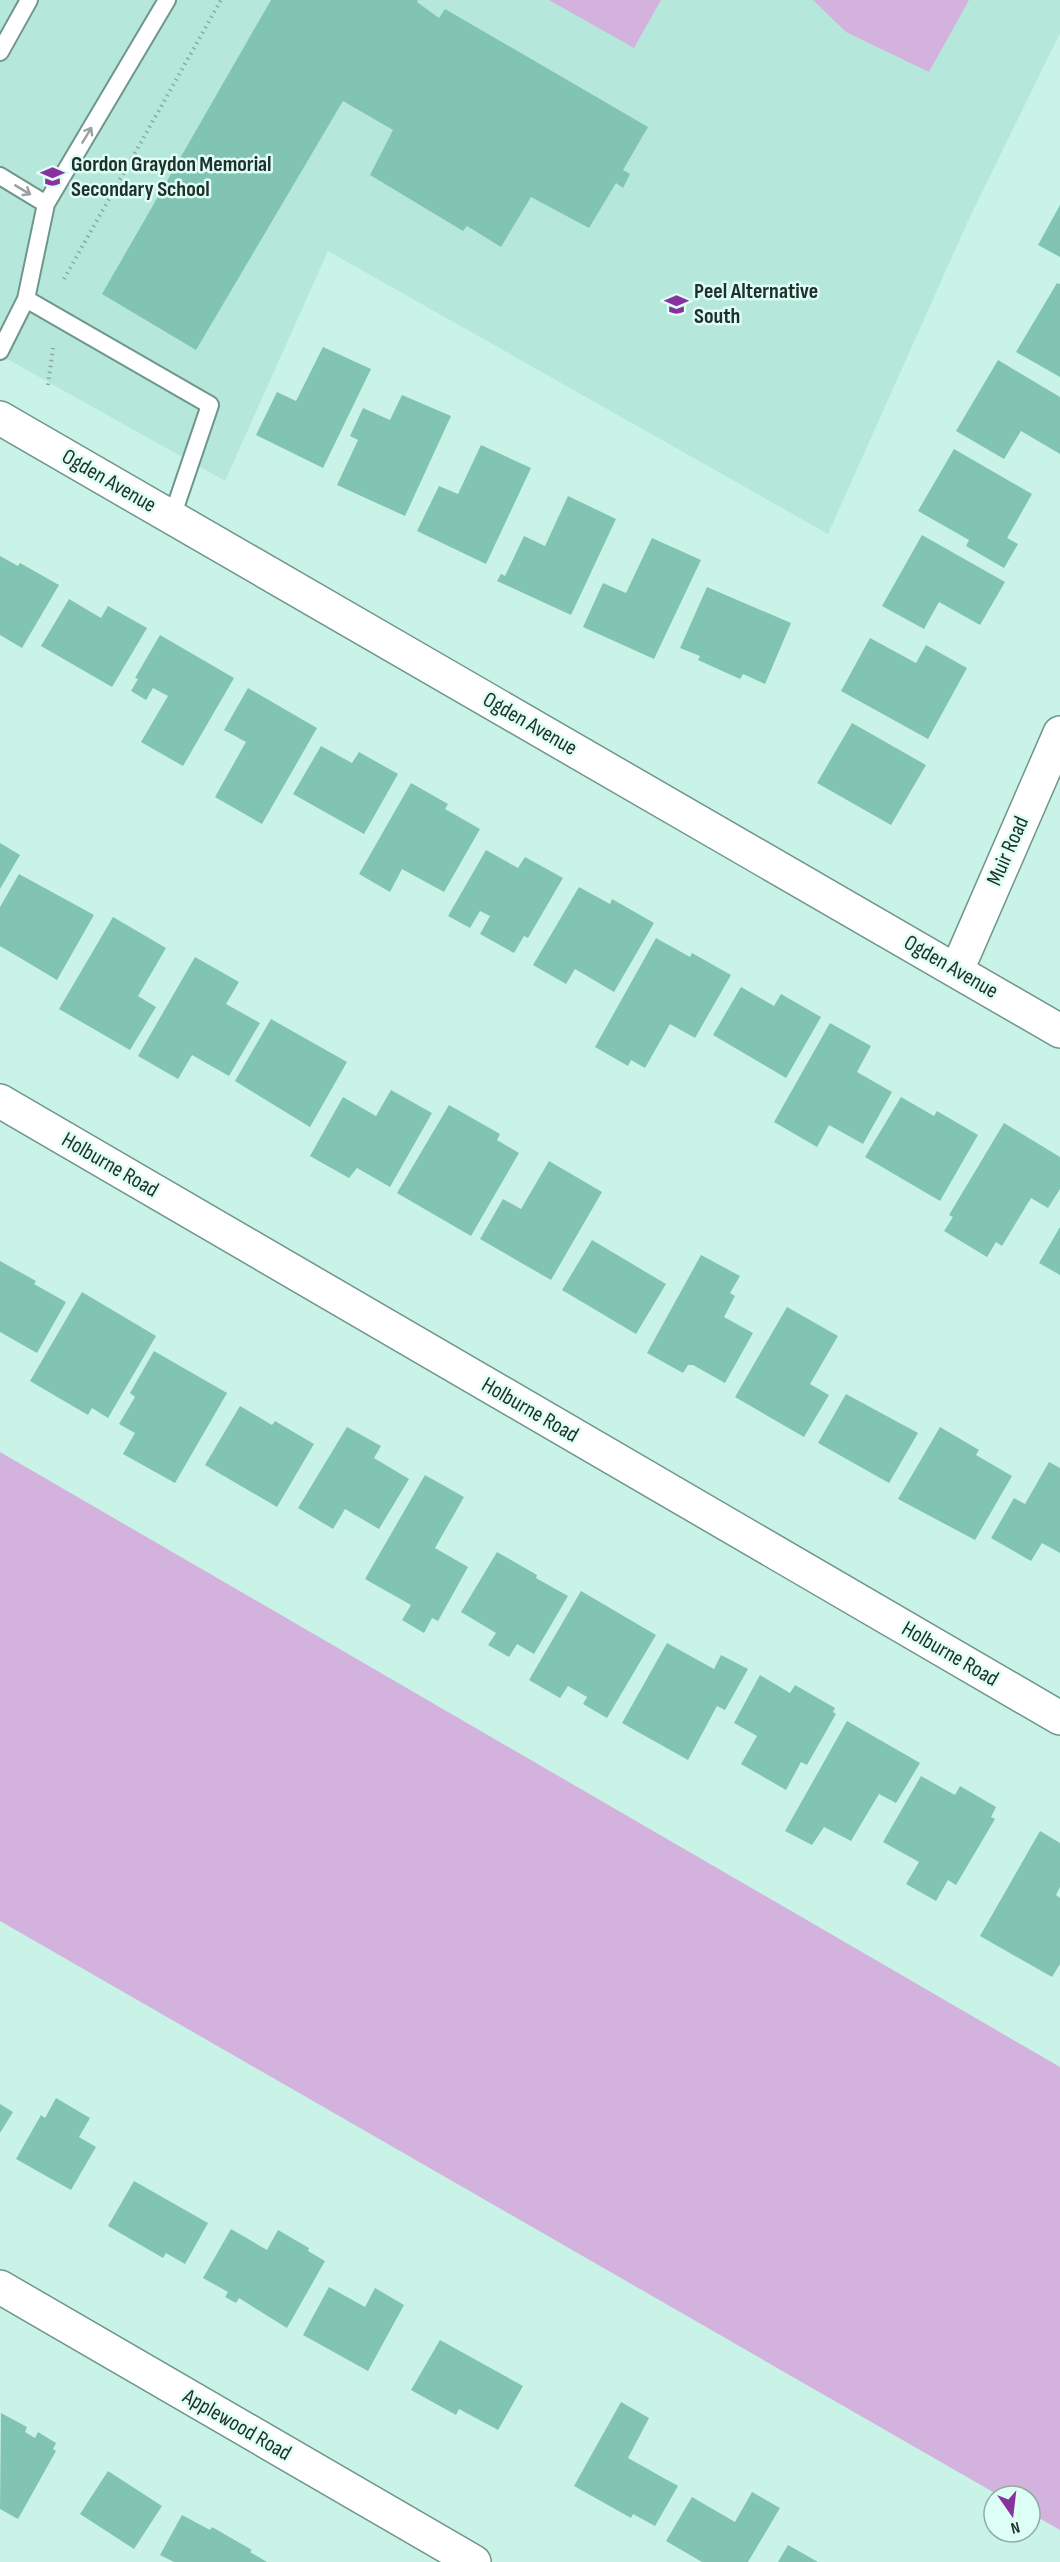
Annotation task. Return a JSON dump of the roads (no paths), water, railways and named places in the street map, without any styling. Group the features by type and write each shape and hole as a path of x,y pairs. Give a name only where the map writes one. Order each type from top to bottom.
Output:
{"street":[{"name":"Ogden Avenue","path":"0,418 1060,1031"},
{"name":"Muir Road","path":"957,970 1060,733"},
{"name":"Holburne Road","path":"0,1101 1060,1718"},
{"name":"Applewood Road","path":"0,2287 474,2562"}],"lane":[{"path":"0,52 29,0"},
{"path":"0,351 26,299 46,204 167,0"},
{"path":"0,176 46,204"},
{"path":"26,299 210,405 172,517"}],"place":[{"name":"Gordon Graydon Memorial Secondary School","path":"53,177"},
{"name":"Peel Alternative South","path":"676,304"}]}
